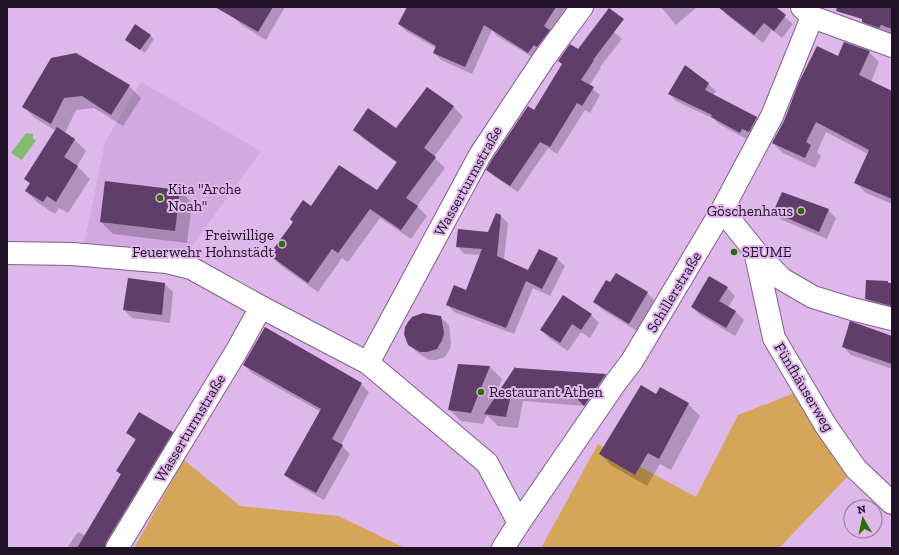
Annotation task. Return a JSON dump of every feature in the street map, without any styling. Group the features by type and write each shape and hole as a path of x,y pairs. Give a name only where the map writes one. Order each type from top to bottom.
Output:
{"street":[{"name":"Wasserturmstraße","path":"368,363 480,155 538,67 582,7"},
{"path":"807,12 892,46"},
{"name":"Schillerstraße","path":"503,548 616,382 632,361 722,210 772,116 807,12"},
{"name":"Fünfhäuserweg","path":"722,210 755,251 782,279 813,298 892,319"},
{"name":"Fünfhäuserweg","path":"755,251 774,338 826,426 856,469 892,503"},
{"path":"7,253 72,254 167,262 191,268 261,307 368,363 487,463 519,523"},
{"name":"Wasserturmstraße","path":"117,548 236,352 261,307"}],"shaded area":[{"name":"Kita \"Arche Noah\"","path":"141,82 261,151 184,257 84,245 105,142"},
{"path":"26,133 33,134 33,139 36,140 22,160 11,153"},
{"path":"797,392 851,473 779,548 541,548 598,444 696,497 738,415"},
{"path":"184,460 240,506 338,516 405,548 134,548"}],"building":[{"path":"215,7 273,7 258,32"},
{"path":"407,7 556,7 544,26 550,30 537,47 534,45 528,53 484,25 465,67 433,53 436,46 398,24"},
{"path":"718,7 776,7 786,15 774,31 764,23 754,35"},
{"path":"837,7 892,7 892,29 881,25 879,28 862,22 862,19 836,11"},
{"path":"609,8 624,19 593,60 581,80 594,87 582,106 577,103 550,147 540,142 510,186 486,170 491,161 528,106 534,110 562,64 558,61 570,44 578,49"},
{"path":"135,24 151,35 140,50 125,40"},
{"path":"844,42 870,51 859,75 892,91 892,199 854,183 869,150 816,122 806,142 811,145 805,158 772,143 784,121 799,82 817,46 838,56"},
{"path":"76,53 130,85 111,115 82,96 64,98 51,124 22,107 51,58"},
{"path":"685,65 709,83 705,90 757,117 749,132 742,129 740,133 711,117 712,115 668,94"},
{"path":"427,87 454,106 424,148 436,157 406,198 418,206 401,230 370,209 338,253 332,249 308,283 269,255 293,222 290,219 303,200 311,206 339,165 377,190 397,162 353,130 368,108 396,128"},
{"path":"57,127 75,139 64,157 78,166 56,202 47,196 43,202 25,191 30,183 24,179"},
{"path":"105,181 180,190 175,231 100,222"},
{"name":"Göschenhaus","path":"782,192 829,209 819,232 773,212"},
{"path":"496,213 501,215 497,256 528,270 539,249 558,258 542,289 526,281 506,328 446,305 454,285 466,290 482,249 456,247 458,229 488,232"},
{"path":"616,273 648,292 629,324 593,302 606,280 610,282"},
{"path":"709,276 728,287 719,301 736,311 726,328 691,307"},
{"path":"128,278 165,283 162,315 123,310"},
{"path":"866,280 888,281 888,283 892,283 892,306 865,299"},
{"path":"563,295 592,314 581,330 572,324 560,343 540,330"},
{"path":"423,313 441,316 444,333 437,349 427,352 420,352 408,345 404,334 405,327 412,317"},
{"path":"850,321 892,336 892,364 842,347"},
{"path":"265,327 362,383 332,439 343,445 316,493 284,475 321,409 243,365"},
{"path":"458,364 490,366 471,413 448,410"},
{"path":"515,367 606,374 584,406 573,394 512,390 506,417 484,414"},
{"path":"641,385 656,394 660,387 689,403 659,459 648,453 635,475 599,454"},
{"path":"139,412 173,432 106,542 105,548 77,548 121,474 116,471 136,439 126,433"}],"place":[{"name":"Kita \"Arche Noah\"","path":"160,198"},
{"name":"Göschenhaus","path":"801,211"},
{"name":"Freiwillige Feuerwehr Hohnstädt","path":"282,244"},
{"name":"SEUME","path":"734,252"},
{"name":"Restaurant Athen","path":"481,392"}]}
